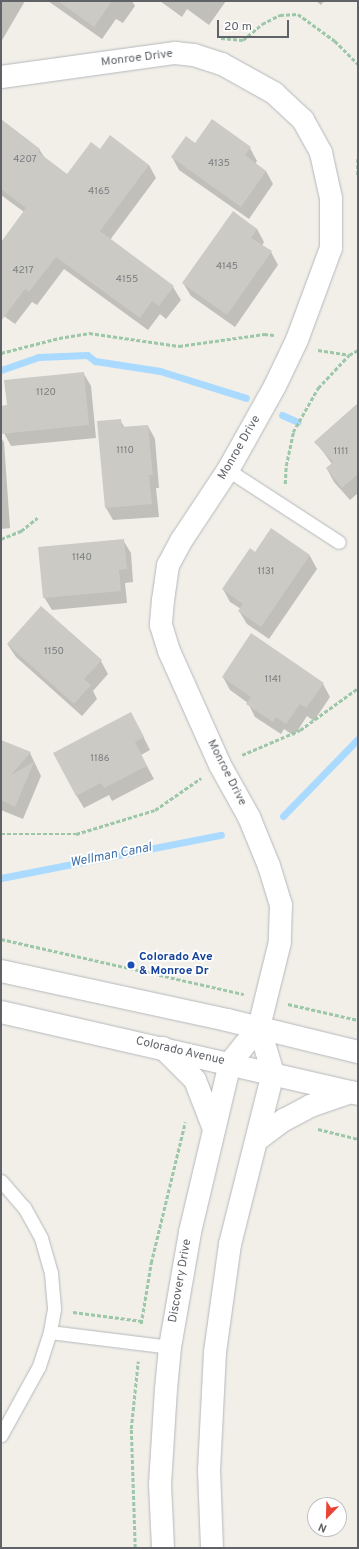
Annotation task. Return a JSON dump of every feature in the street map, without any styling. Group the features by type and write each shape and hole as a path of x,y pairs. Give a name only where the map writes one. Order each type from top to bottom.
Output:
{"street":[{"name":"Monroe Drive","path":"1,76 175,53 194,55 222,64 274,93 303,120 321,153 331,198 330,248 297,340 275,386 228,470 180,541 168,565 162,625 169,651 220,765 248,817 269,866 281,905 280,942 264,998 259,1027 273,1073"},
{"path":"1,971 259,1027 358,1052"},
{"name":"Colorado Avenue","path":"1,1012 230,1063 355,1093"},
{"name":"Discovery Drive","path":"163,1548 160,1484 170,1347 190,1232 230,1063 259,1027"},
{"path":"163,1048 195,1080 214,1129"},
{"path":"212,1548 209,1470 215,1352 230,1244 273,1073"},
{"path":"257,1140 284,1120 310,1106 355,1093"}],"lane":[{"path":"228,470 339,542"},
{"path":"1,1181 24,1207 41,1238 51,1273 54,1309 50,1332 39,1366 1,1435"},
{"path":"50,1332 170,1347"}],"path":[{"path":"358,159 358,176"},
{"path":"1,353 59,338 89,333 179,346 264,334 286,336 320,351 349,355"},
{"path":"284,507 286,466 293,432 318,388 349,355 358,350"},
{"path":"1,539 21,531 37,518"},
{"path":"1,834 76,834 155,810 220,765 300,730 358,688"},
{"path":"1,939 358,1020"},
{"path":"54,1309 142,1321"}],"building":[{"path":"58,1 112,1 94,27"},
{"path":"1,119 40,149 38,152 67,174 91,142 100,149 110,135 149,165 100,231 174,286 159,306 152,301 140,318 56,257 29,292 25,289 1,321 1,242 26,208 1,189"},
{"path":"212,119 251,147 245,155 266,171 241,207 171,157 186,136 195,143"},
{"path":"233,211 257,229 251,238 272,251 227,315 182,283"},
{"path":"84,372 89,425 1,434 1,406 7,405 4,380"},
{"path":"358,403 358,474 342,488 326,468 333,462 314,442"},
{"path":"121,419 122,427 148,425 153,475 149,475 152,504 105,508 97,421"},
{"path":"271,528 310,555 261,627 238,611 243,604 222,589 250,548 255,552"},
{"path":"124,539 127,569 119,570 121,591 43,598 38,547"},
{"path":"41,606 102,660 84,679 91,685 74,704 7,644"},
{"path":"251,633 324,683 306,708 300,704 286,724 276,717 273,722 246,704 251,697 222,677"},
{"path":"131,712 144,737 135,742 147,766 104,788 101,783 76,796 53,753"},
{"path":"1,740 31,752 11,775 34,762 15,807 1,800"}],"waterway":[{"path":"1,370 38,357 87,355 95,361 160,371 246,398"},
{"path":"282,415 298,422"},
{"name":"Wellman Canal","path":"283,816 358,739"},
{"name":"Wellman Canal","path":"1,878 221,835"}],"place":[{"name":"Colorado Ave & Monroe Dr","path":"131,965"}]}
